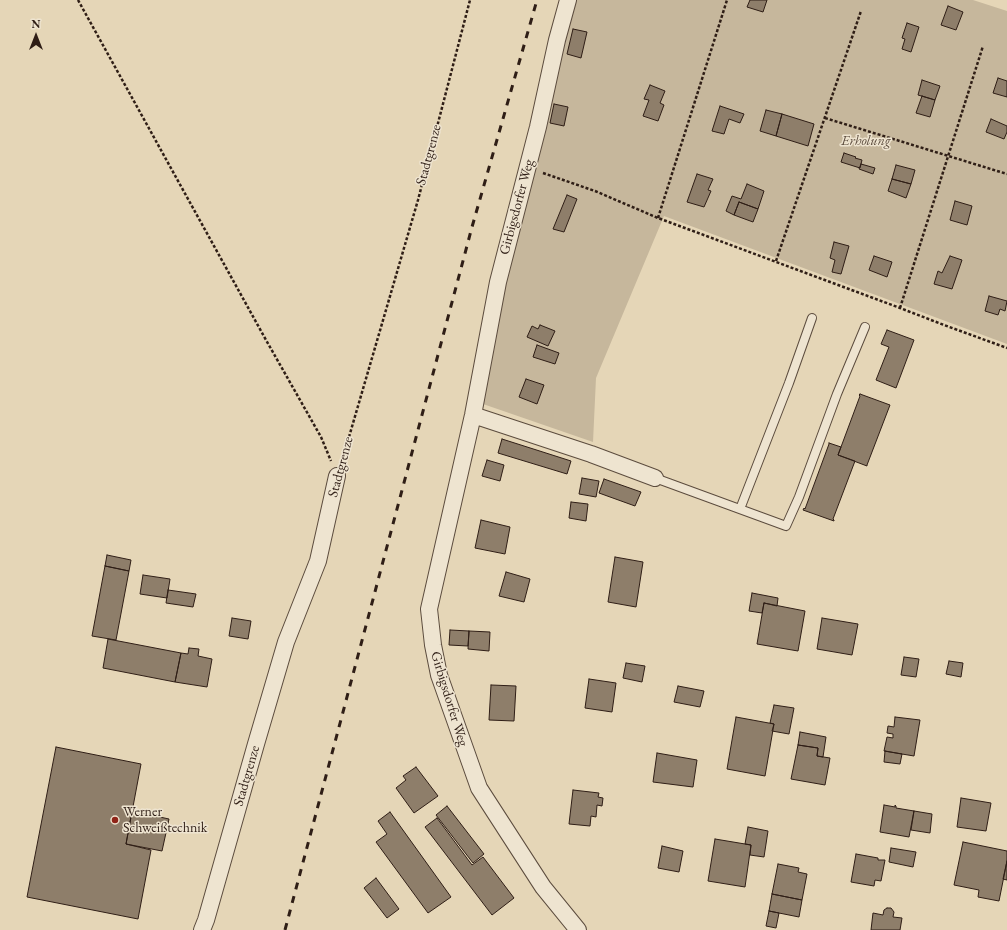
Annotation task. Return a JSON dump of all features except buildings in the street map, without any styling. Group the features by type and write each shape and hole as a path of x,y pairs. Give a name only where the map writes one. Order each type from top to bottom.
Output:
{"street":[{"name":"Girbigsdorfer Weg","path":"568,0 557,40 528,168 498,282 473,415 429,609 433,645 439,675 479,788 543,887 578,930"},
{"path":"473,415 591,454 655,478"},
{"name":"Stadtgrenze","path":"202,930 286,642 318,561 337,476"}],"lane":[{"path":"740,509 789,383 812,318"},
{"path":"655,478 786,526 799,497 837,394 865,327"}],"path":[{"path":"78,0 321,437 337,476"},
{"name":"Stadtgrenze","path":"337,476 418,200 470,0"},
{"path":"658,218 727,0"},
{"path":"776,261 862,11"},
{"path":"900,308 983,46"},
{"path":"825,118 1007,174"},
{"path":"528,168 595,191 658,218 776,261 944,326 1007,348"}],"green space":[{"name":"Erholung","path":"577,0 973,0 1007,11 1007,344 664,216 596,378 593,442 483,404 505,283 547,127 563,44"}],"railway":[{"path":"285,930 472,227 537,0"}],"place":[{"name":"Werner Schweißtechnik","path":"115,820"}]}
